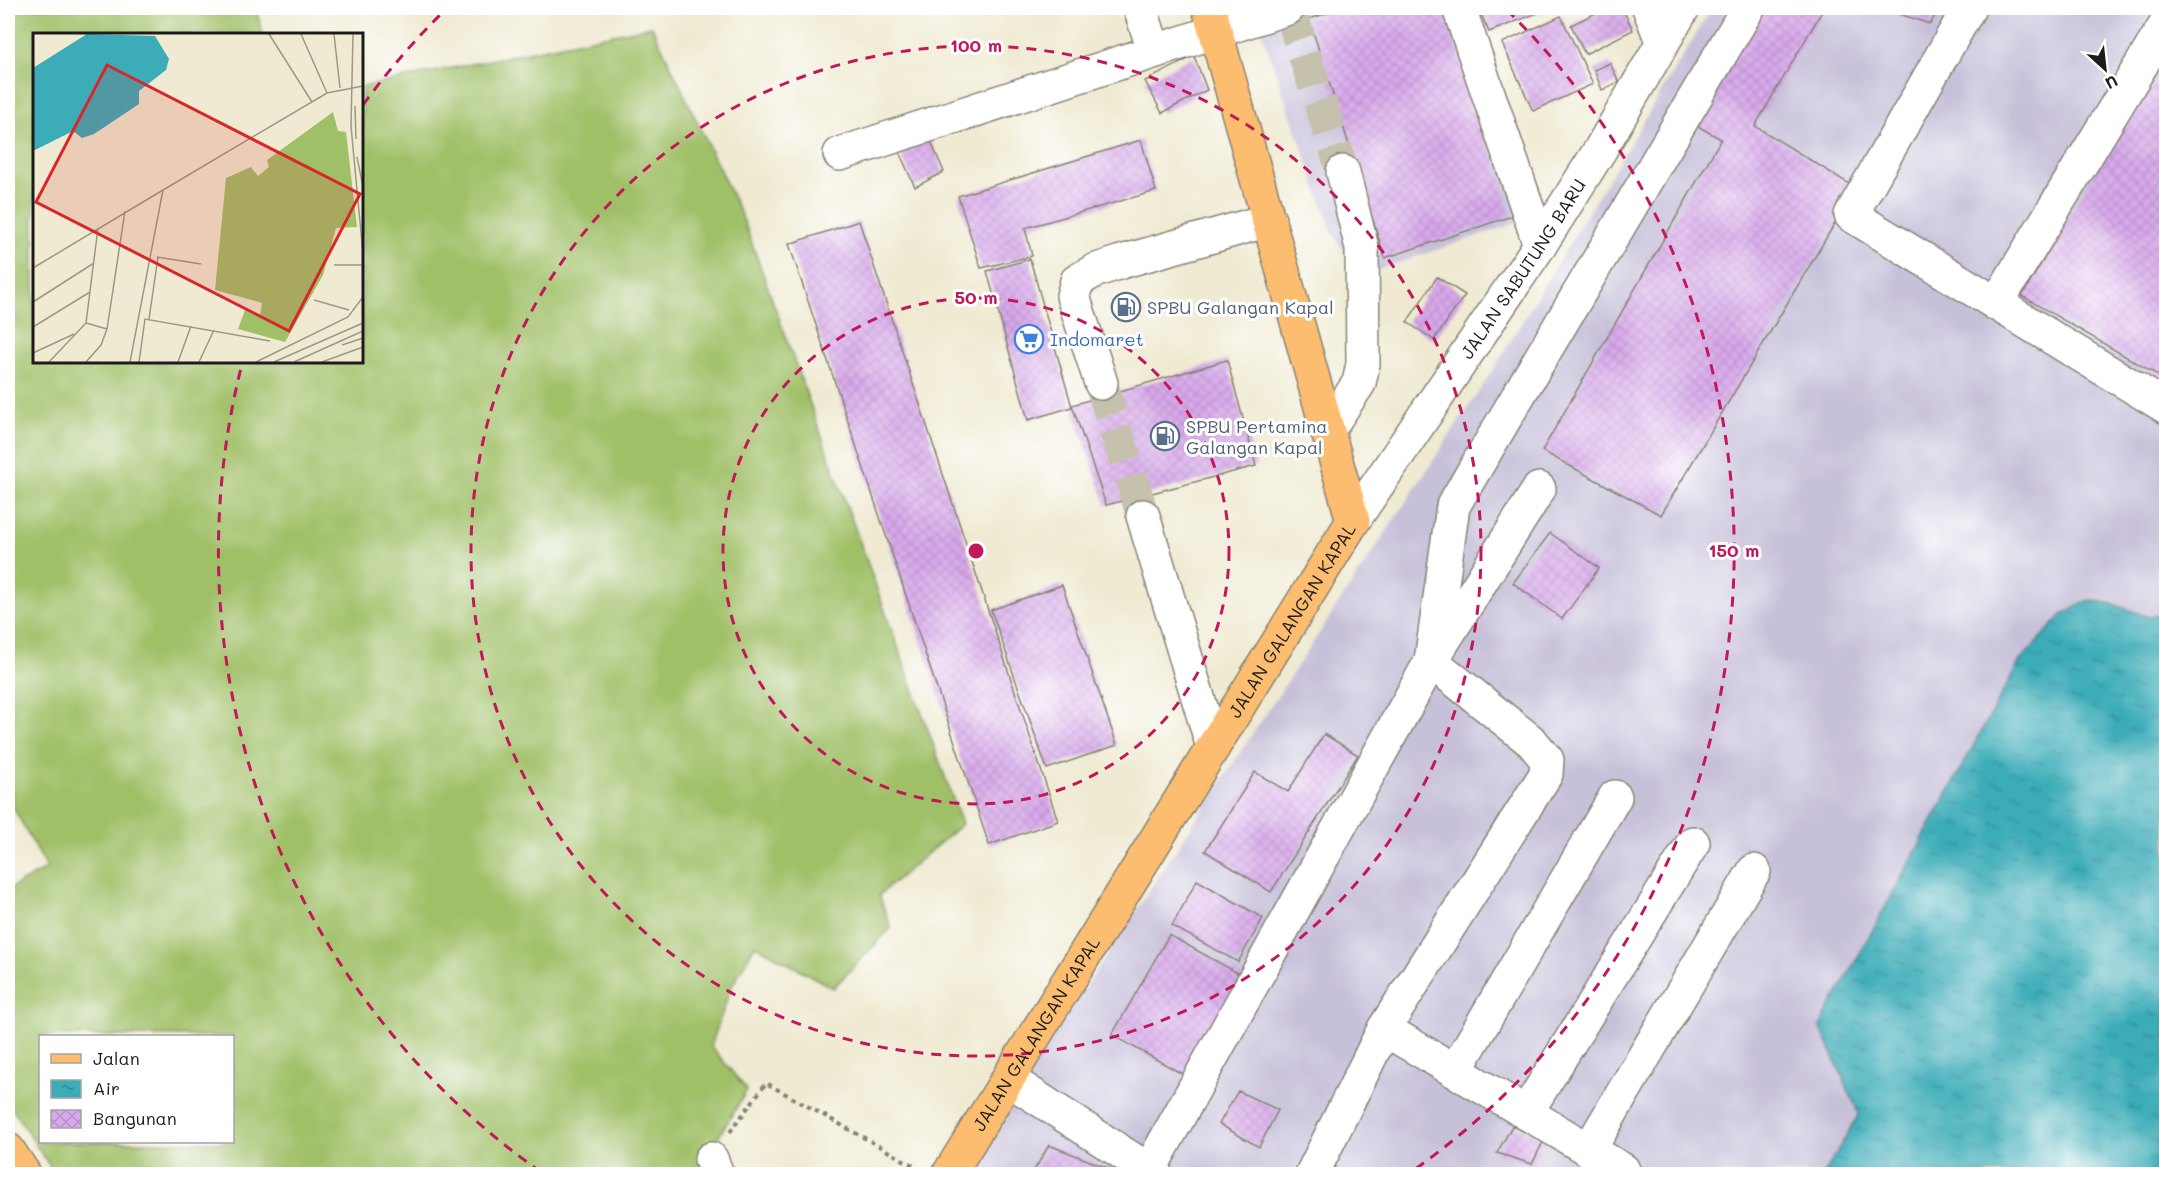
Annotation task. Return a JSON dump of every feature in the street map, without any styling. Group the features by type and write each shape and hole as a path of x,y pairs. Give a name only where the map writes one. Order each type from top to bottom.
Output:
{"main road":[{"name":"JALAN GALANGAN KAPAL","path":"934,1172 1008,1079 1353,521 1213,20"},
{"path":"8,1150 24,1174"}],"street":[{"path":"1140,8 1155,50"},
{"path":"840,154 1155,50 1213,20 1288,8"},
{"path":"1459,8 1540,245"},
{"path":"1649,8 1662,41"},
{"name":"JALAN SABUTUNG BARU","path":"1353,521 1540,245 1600,150 1683,8"},
{"path":"1431,661 1453,506 1748,8"},
{"path":"1969,8 1851,215 2166,407"},
{"path":"1996,304 2166,24"},
{"path":"1327,431 1359,383 1363,364 1362,248 1343,172"},
{"path":"1101,383 1073,296 1077,281 1103,268 1269,220"},
{"path":"1008,1079 1150,1173 1431,661 1539,489"},
{"path":"1143,516 1213,747"},
{"path":"1312,1174 1384,1029 1546,774 1547,760 1532,742 1431,661"},
{"path":"1455,1071 1615,797"},
{"path":"1526,1113 1693,843"},
{"path":"1589,1150 1754,871"},
{"path":"1384,1029 1589,1150 1622,1173"}],"path":[{"path":"714,1167 766,1083 934,1172"}],"shaded area":[{"path":"1253,8 1454,8 1522,221 1359,276 1332,232"},
{"path":"1712,8 2166,8 2166,613 2149,617 2109,603 1820,1026 1859,1114 1824,1174 962,1174 1491,373"}],"green space":[{"path":"8,8 272,8 256,10 263,33 33,33 33,363 363,363 363,87 652,26 743,219 962,824 879,895 891,928 833,988 755,945 730,990 711,1046 747,1090 696,1174 55,1174 8,1102 8,890 47,868 13,807 8,770"}],"water":[{"path":"2088,600 2109,603 2149,617 2166,613 2166,1174 1824,1174 1859,1114 1820,1026 2020,661 2062,615"}],"building":[{"path":"1343,8 1443,8 1512,216 1385,258 1309,19"},
{"path":"1478,8 1550,8 1489,32"},
{"path":"1606,8 1622,8 1633,30 1585,54 1571,25"},
{"path":"1760,8 1824,8 1755,126 1856,188 1661,515 1542,451 1721,139 1694,124"},
{"path":"1881,8 1940,8 1930,24"},
{"path":"1561,16 1593,84 1533,111 1502,43"},
{"path":"2166,51 2166,380 2022,296"},
{"path":"1194,56 1207,90 1162,113 1145,81"},
{"path":"1610,63 1619,82 1602,90 1594,70"},
{"path":"927,132 944,172 915,187 897,147"},
{"path":"1141,140 1156,191 1025,228 1032,256 981,268 958,196"},
{"path":"859,221 1058,821 989,845 789,244"},
{"name":"Indomaret","path":"1030,259 1072,407 1028,420 987,271"},
{"path":"1437,277 1465,295 1434,340 1407,322"},
{"name":"SPBU Pertamina Galangan Kapal","path":"1227,360 1256,466 1106,505 1072,405"},
{"path":"1550,533 1599,568 1562,619 1513,583"},
{"path":"1062,585 1117,745 1047,769 991,610"},
{"path":"1324,734 1358,755 1271,892 1205,851 1255,772 1288,792"},
{"path":"1197,880 1263,918 1238,962 1172,926"},
{"path":"1169,935 1243,976 1186,1076 1112,1035"},
{"path":"1238,1091 1278,1110 1259,1147 1219,1124"},
{"path":"1512,1126 1544,1140 1532,1164 1497,1153"},
{"path":"1049,1145 1121,1173 1032,1174"}],"tunnel":[{"path":"1289,8 1343,172"},
{"path":"1101,383 1143,516"}],"place":[{"name":"SPBU Galangan Kapal","path":"1126,307"},
{"name":"Indomaret","path":"1029,339"},
{"name":"SPBU Pertamina Galangan Kapal","path":"1165,436"}]}
